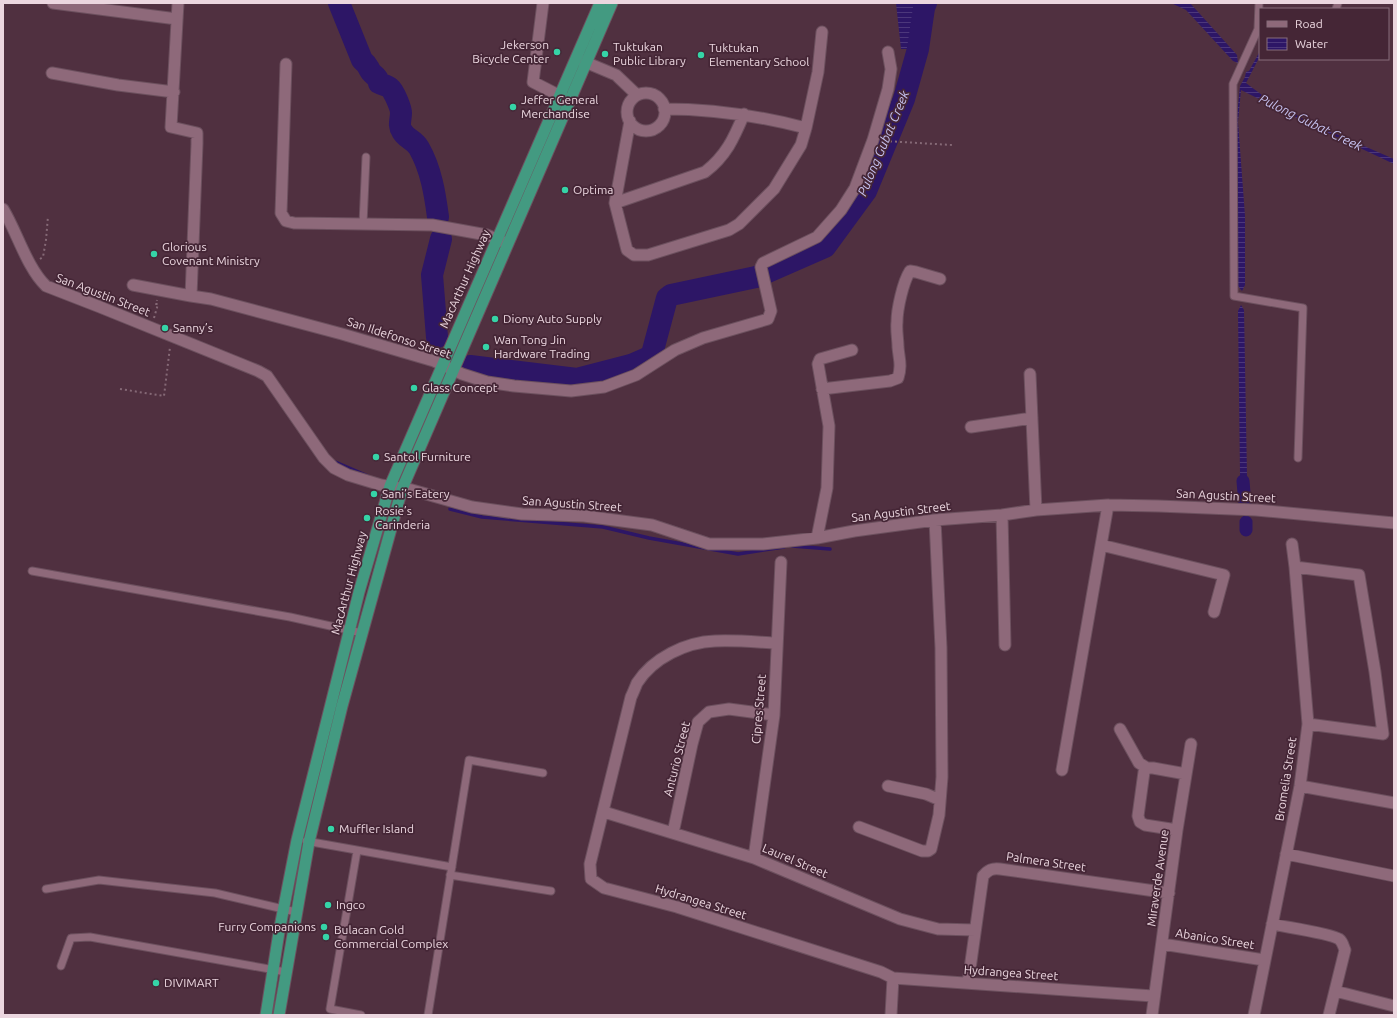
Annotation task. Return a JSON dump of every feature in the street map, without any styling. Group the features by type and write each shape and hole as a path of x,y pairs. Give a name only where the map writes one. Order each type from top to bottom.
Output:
{"highway":[{"name":"MacArthur Highway","path":"266,1015 297,840 350,630 390,486 442,364 502,241 565,98 581,60 600,3"},
{"name":"MacArthur Highway","path":"581,60 612,3"},
{"name":"MacArthur Highway","path":"278,1015 309,842 340,713 402,489 453,370 502,241"}],"street":[{"path":"53,3 177,19"},
{"path":"178,3 171,127 196,134 197,144 191,296"},
{"path":"543,3 533,82 565,98"},
{"path":"630,121 637,129 653,129 658,126 663,120 665,113 661,100 649,93 636,95 629,104 627,110 630,121 615,203 627,250 634,255 648,255 729,230 739,224 774,189 801,145 818,72 822,32"},
{"name":"San Ildefonso Street","path":"134,285 211,299 342,334 442,364 453,370 487,382 571,391 604,387 636,375 675,350 703,338 768,319 771,311 762,275 763,263 818,237 841,210 855,188 873,140 888,89 891,69 888,52"},
{"path":"581,60 616,74 636,95"},
{"path":"286,64 281,213 286,221 294,223 432,225 487,235 502,241"},
{"path":"52,73 118,85 174,92"},
{"path":"664,109 744,114 777,120 806,128"},
{"path":"615,203 705,172 724,154 738,130 744,114"},
{"name":"San Agustin Street","path":"3,209 40,281 46,286 156,329 267,376 324,458 334,468 348,475 472,507 522,514 584,516 652,525 709,544 763,544 817,538 854,531 935,520 1002,515 1036,510 1108,505 1256,510 1394,523"},
{"path":"822,390 890,381 898,378 901,368 897,322 907,276 910,271 940,279"},
{"path":"817,538 827,488 829,426 818,364 820,359 852,350"},
{"path":"1030,374 1036,510"},
{"path":"971,427 1032,418"},
{"path":"1062,770 1108,505"},
{"path":"1002,515 1004,644"},
{"path":"859,827 922,851 928,851 931,849 939,815 942,777 941,656 935,520"},
{"name":"Bromelia Street","path":"1254,1015 1300,786 1308,724 1292,544"},
{"path":"1101,545 1224,575 1214,612"},
{"name":"Cipres Street","path":"754,858 774,715 776,643 782,562"},
{"path":"1295,567 1359,575 1375,672 1383,734 1308,724"},
{"name":"Hydrangea Street","path":"776,643 714,641 695,644 666,655 646,672 637,684 631,697 590,864 591,879 604,888 684,910 881,972 893,978 1153,996"},
{"name":"Anturio Street","path":"673,833 698,722 709,712 729,708 774,715"},
{"path":"1120,729 1139,762 1147,768 1186,774"},
{"name":"Miraverde Avenue","path":"1152,1015 1153,996 1191,744"},
{"path":"1147,768 1144,772 1138,816 1140,822 1145,825 1177,830"},
{"path":"888,786 926,794 940,800"},
{"path":"1300,786 1394,804"},
{"name":"Laurel Street","path":"604,812 754,858 900,919 938,929 975,930"},
{"path":"1286,854 1394,876"},
{"name":"Palmera Street","path":"968,983 982,876 986,871 993,868 1168,893"},
{"path":"1272,924 1328,936 1338,939 1343,944 1344,950 1329,1015"},
{"name":"Abanico Street","path":"1162,944 1264,960"},
{"path":"891,1015 893,978"},
{"path":"1335,991 1394,1006"}],"lane":[{"path":"1259,3 1258,29 1233,84 1234,296 1303,308 1298,458"},
{"path":"363,224 366,157"},
{"path":"32,571 290,617 362,633"},
{"path":"428,1015 469,760 543,773"},
{"path":"297,840 452,867"},
{"path":"357,851 330,1008 361,1015"},
{"path":"450,875 551,891"},
{"path":"46,889 99,880 215,893 296,912"},
{"path":"61,966 71,938 90,937 286,972"}],"path":[{"path":"883,140 952,145"},
{"path":"37,260 43,257 48,216"},
{"path":"156,329 158,322 154,321 158,304 156,304 160,290"},
{"path":"120,389 164,396 173,336"}],"water":[{"path":"896,3 920,3 912,14 919,46 918,49 901,49"},
{"path":"1171,3 1190,3 1237,55 1238,63 1233,61 1186,10"},
{"path":"1259,53 1259,58 1246,83 1266,98 1313,124 1394,159 1394,164 1241,90 1238,122 1245,216 1245,285 1242,291 1238,286 1236,126 1240,86 1246,72 1249,71"},
{"path":"1241,305 1244,310 1247,476 1243,481 1240,475 1238,311"}],"waterway":[{"name":"Pulong Gubat Creek","path":"339,3 362,60 377,77 379,83 389,87 392,90 401,111 401,129 404,134 417,145 427,164 432,182 438,217"},
{"name":"Pulong Gubat Creek","path":"470,366 577,379 631,365 647,358 652,354 667,298 671,295 756,277 825,247 866,191 904,99 918,49 926,3"},
{"name":"Pulong Gubat Creek","path":"437,337 432,275 441,239"},
{"path":"333,461 368,476"},
{"path":"1243,481 1245,505"},
{"path":"450,509 482,517 603,527 649,538 738,554 784,547"},
{"path":"1246,522 1246,530"},
{"path":"792,546 830,549"}],"place":[{"name":"Jekerson Bicycle Center","path":"557,52"},
{"name":"Tuktukan Public Library","path":"605,54"},
{"name":"Tuktukan Elementary School","path":"701,55"},
{"name":"Jeffer General Merchandise","path":"513,107"},
{"name":"Optima","path":"565,190"},
{"name":"Glorious Covenant Ministry","path":"154,254"},
{"name":"Diony Auto Supply","path":"495,319"},
{"name":"Sanny’s","path":"165,328"},
{"name":"Wan Tong Jin Hardware Trading","path":"486,347"},
{"name":"Glass Concept","path":"414,388"},
{"name":"Santol Furniture","path":"376,457"},
{"name":"Sani’s Eatery","path":"374,494"},
{"name":"Rosie’s Carinderia","path":"367,518"},
{"name":"Muffler Island","path":"331,829"},
{"name":"Ingco","path":"328,905"},
{"name":"Furry Companions","path":"324,927"},
{"name":"Bulacan Gold Commercial Complex","path":"326,937"},
{"name":"DIVIMART","path":"156,983"}]}
